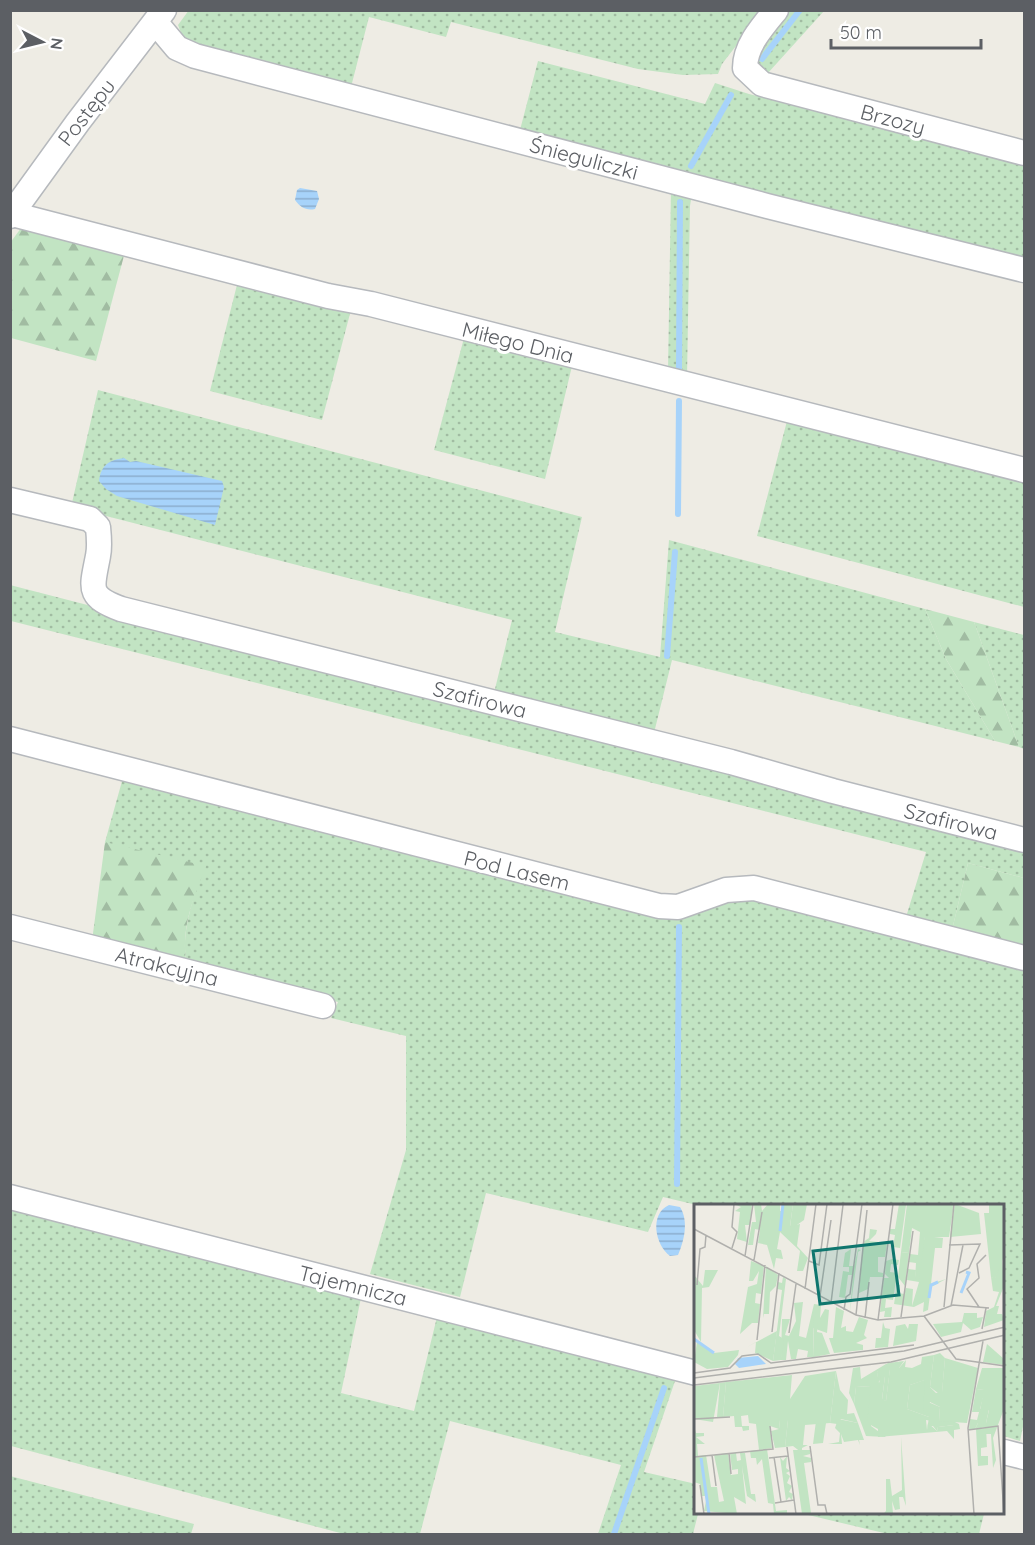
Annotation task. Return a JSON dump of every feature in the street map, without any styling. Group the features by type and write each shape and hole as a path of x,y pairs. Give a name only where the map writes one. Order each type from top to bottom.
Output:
{"street":[{"name":"Brzozy","path":"776,10 760,30 745,56 745,68 762,84 1024,153"},
{"name":"Postępu","path":"11,215 78,122 160,17"},
{"name":"Śnieguliczki","path":"160,17 177,48 195,56 767,206 1024,270"},
{"name":"Miłego Dnia","path":"11,215 1024,470"},
{"name":"Szafirowa","path":"10,500 90,519 98,527 100,541 94,570 94,592 106,603 121,609 731,762 1024,840"},
{"name":"Pod Lasem","path":"10,740 659,906 678,907 726,890 754,888 1024,958"},
{"name":"Atrakcyjna","path":"10,927 323,1006"},
{"name":"Tajemnicza","path":"10,1197 694,1372"},
{"path":"1005,1452 1024,1457"}],"green space":[{"path":"189,10 763,11 722,64 718,74 683,75 638,69 451,22 446,37 369,17 351,87 185,43 178,25"},
{"path":"788,11 824,11 768,73 758,64 758,51"},
{"path":"538,61 705,104 715,83 749,94 1024,165 1024,258 520,130"},
{"path":"671,189 692,193 687,377 668,372"},
{"path":"24,224 125,252 96,361 11,338 10,243"},
{"path":"238,281 351,310 322,420 210,391"},
{"path":"464,338 572,366 545,479 434,450"},
{"path":"98,390 582,517 555,632 660,657 669,540 925,609 946,659 995,741 672,660 653,737 493,697 512,620 71,507"},
{"path":"787,421 1024,482 1024,607 757,536"},
{"path":"10,585 1024,847 1024,878 968,863 952,930 906,917 926,852 11,621"},
{"path":"925,609 974,622 1019,747 995,741 946,659"},
{"path":"974,622 1024,635 1024,749 1019,747"},
{"path":"124,774 669,915 695,915 730,895 754,896 1024,967 1024,1422 1020,1441 1005,1436 1005,1204 694,1204 663,1197 648,1232 486,1193 460,1297 370,1274 406,1150 406,1036 331,1018 338,1002 187,965 185,940 193,899 105,842"},
{"path":"105,842 206,866 189,915 185,939 187,965 92,941"},
{"path":"968,863 1024,878 1024,948 952,930"},
{"path":"10,1209 361,1298 341,1393 414,1411 437,1317 676,1378 644,1472 694,1484 694,1515 698,1515 693,1534 598,1534 621,1465 450,1421 420,1534 344,1534 11,1446"},
{"path":"10,1476 194,1524 191,1534 11,1534"},
{"path":"808,1515 984,1515 979,1534 888,1534"}],"water":[{"path":"300,188 317,191 319,199 315,209 304,208 295,200 297,190"},
{"path":"124,458 130,462 136,461 222,481 224,487 215,525 117,496 106,489 99,481 104,467 114,460"},
{"path":"669,1205 680,1207 685,1225 678,1255 670,1256 661,1245 656,1230 659,1215"}],"waterway":[{"path":"762,59 800,10"},
{"path":"691,166 731,95"},
{"path":"679,371 680,202"},
{"path":"678,514 679,401"},
{"path":"667,656 675,552"},
{"path":"677,1184 679,927"},
{"path":"614,1534 664,1388"}]}
